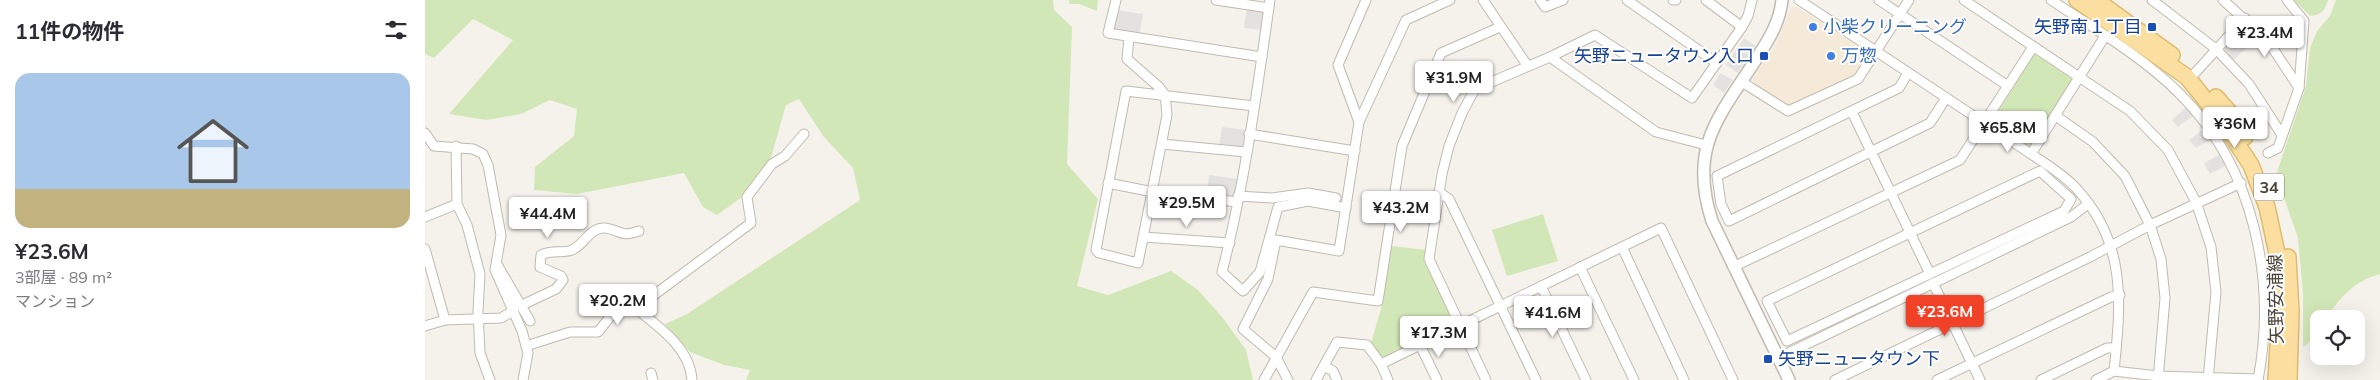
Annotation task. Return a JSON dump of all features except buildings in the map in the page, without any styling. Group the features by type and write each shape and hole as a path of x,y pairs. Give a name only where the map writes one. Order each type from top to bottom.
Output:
{"main road":[{"name":"矢野安浦線","path":"2077,0 2187,77 2220,118 2251,165 2267,207 2278,258 2280,311 2276,380"},
{"name":"矢野安浦線","path":"2096,0 2195,73 2230,113 2257,158 2277,208 2288,256 2291,312 2289,380"}],"street":[{"path":"1116,0 1108,33 1129,38 1262,57"},
{"path":"1216,0 1269,4 1255,106 1230,243 1222,272 1243,291 1260,272 1278,207 1309,200 1346,208"},
{"path":"1359,122 1338,65 1366,0"},
{"path":"1289,380 1276,357 1243,329 1268,280 1276,240 1339,252 1359,122 1407,20 1450,0"},
{"path":"1483,0 1527,65"},
{"path":"1540,0 1545,7 1563,0"},
{"path":"1627,0 1717,63"},
{"path":"1706,0 1742,27"},
{"path":"1486,380 1429,259 1439,192 1449,146 1462,113 1475,89 1527,65 1550,57 1595,35 1691,98 1742,27 1753,0"},
{"path":"1782,0 1775,29 1718,117 1706,146 1703,181 1712,221 1789,380"},
{"path":"1799,0 2063,176 2088,204 2111,244 2118,271 2120,295 2114,371"},
{"path":"1879,0 2009,86"},
{"path":"1742,82 1788,111 1858,79 1909,0"},
{"path":"1964,0 2130,111 2168,150 2195,202 2211,246 2215,292 2208,378"},
{"path":"2051,0 2157,73 2181,94 2204,122 2241,183 2256,232 2262,262 2264,293 2263,340 2258,379 2158,378 2114,371 2096,380"},
{"path":"2153,0 2216,49 2249,84 2282,135"},
{"path":"2223,0 2245,18 2268,41 2299,88"},
{"path":"2268,153 2278,148 2299,88 2304,21 2287,0"},
{"path":"2195,73 2245,18"},
{"path":"1264,380 1313,292 1378,301 1402,146 1441,54 1500,26"},
{"path":"2031,154 2105,36"},
{"path":"1129,38 1127,59 1159,87 1165,95 1167,115 1138,262 1099,253 1096,250 1127,91 1165,95 1255,106"},
{"path":"1733,267 1960,160 2033,47"},
{"path":"1550,57 1657,132 1706,146"},
{"path":"1908,73 1899,88 1717,176 1721,204 1729,221 1930,123 1946,98"},
{"path":"1852,112 1929,272"},
{"path":"2056,116 2093,142 2125,176 2149,225 2161,259 2165,298 2158,378"},
{"path":"425,133 434,146 457,146 473,149 483,154 489,165 501,235 495,262 498,280 517,309 530,321"},
{"path":"624,299 641,299 654,295 751,223 747,197 772,164 785,156 804,134"},
{"path":"1249,134 1355,151"},
{"path":"1162,144 1246,152"},
{"path":"457,146 457,204 467,225 480,274 478,318 480,353 490,380"},
{"path":"2039,170 2071,199 2064,211 1929,272 1787,341 1767,301 1910,232 2039,170"},
{"path":"1108,183 1153,192 1237,199 1272,198 1308,193 1336,198"},
{"path":"1835,380 2091,257 2111,244 2195,202 2241,183"},
{"path":"1439,192 1449,199 1536,380"},
{"path":"425,216 457,204"},
{"path":"1778,358 2071,217 2088,204"},
{"path":"425,326 445,320 501,318 556,290 563,280 561,276 540,267 541,254 549,251 572,250 595,231 605,228 627,235 639,231"},
{"path":"1381,364 1661,228 1733,380"},
{"path":"1143,237 1230,243"},
{"path":"1621,247 1684,380"},
{"path":"425,249 445,320"},
{"path":"1580,267 1634,380"},
{"path":"1933,283 1980,380"},
{"path":"1541,286 1586,380"},
{"path":"1937,380 2111,296 2120,295"},
{"path":"526,346 570,332 598,332 624,299"},
{"path":"624,299 678,346 689,360 692,380"},
{"path":"517,309 528,353 523,380"},
{"path":"1316,380 1337,342 1367,345 1381,364 1388,380"},
{"path":"1420,345 1437,380"},
{"path":"2041,380 2107,348 2116,348"},
{"path":"1324,366 1333,371 1337,380"}],"shaded area":[{"path":"1795,6 1867,51 1868,58 1851,79 1794,106 1787,106 1755,85 1753,78 1775,46 1791,8"},
{"path":"1247,7 1263,10 1261,30 1244,28"},
{"path":"1116,10 1143,14 1139,36 1112,29"},
{"path":"2234,37 2246,48 2234,60 2225,51 2225,45"},
{"path":"1744,38 1756,46 1738,73 1726,65"},
{"path":"1486,60 1493,75 1480,81 1473,66"},
{"path":"1720,73 1733,80 1724,93 1713,85"},
{"path":"2186,107 2194,115 2178,127 2172,120"},
{"path":"1222,127 1245,130 1242,150 1219,147"},
{"path":"2205,129 2212,139 2196,148 2189,140"},
{"path":"2221,154 2227,165 2210,174 2204,163"},
{"path":"1209,175 1237,179 1234,198 1207,196"}],"green space":[{"path":"425,0 1053,0 1054,10 1072,27 1067,164 1098,199 1077,286 1108,295 1171,271 1198,290 1222,317 1246,350 1253,380 746,380 750,370 724,365 690,352 665,324 687,314 860,200 853,168 824,137 799,99 786,105 768,168 742,197 717,215 703,207 684,173 577,194 534,190 535,167 574,136 577,109 550,100 521,114 486,120 449,114 513,40 473,19 434,58 425,54"},
{"path":"1069,0 1098,0 1097,11 1079,4 1070,4"},
{"path":"2294,0 2328,0 2326,7 2322,11 2310,16"},
{"path":"2336,0 2380,0 2380,274 2355,286 2332,310 2310,310 2310,342 2303,347 2303,293 2298,238 2276,175 2306,86 2310,48 2317,31 2330,16"},
{"path":"2038,54 2072,76 2073,83 2031,145 2025,146 1994,125 1993,120 2033,55"},
{"path":"1543,214 1558,261 1507,276 1492,230"},
{"path":"1391,246 1427,250 1426,261 1453,320 1451,326 1384,357 1378,355 1371,343 1381,309"}],"place":[{"name":"小柴クリーニング","path":"1813,27"},
{"name":"矢野南１丁目","path":"2152,27"},
{"name":"矢野ニュータウン入口","path":"1764,56"},
{"name":"万惣","path":"1831,56"},
{"name":"矢野ニュータウン下","path":"1768,359"}]}
